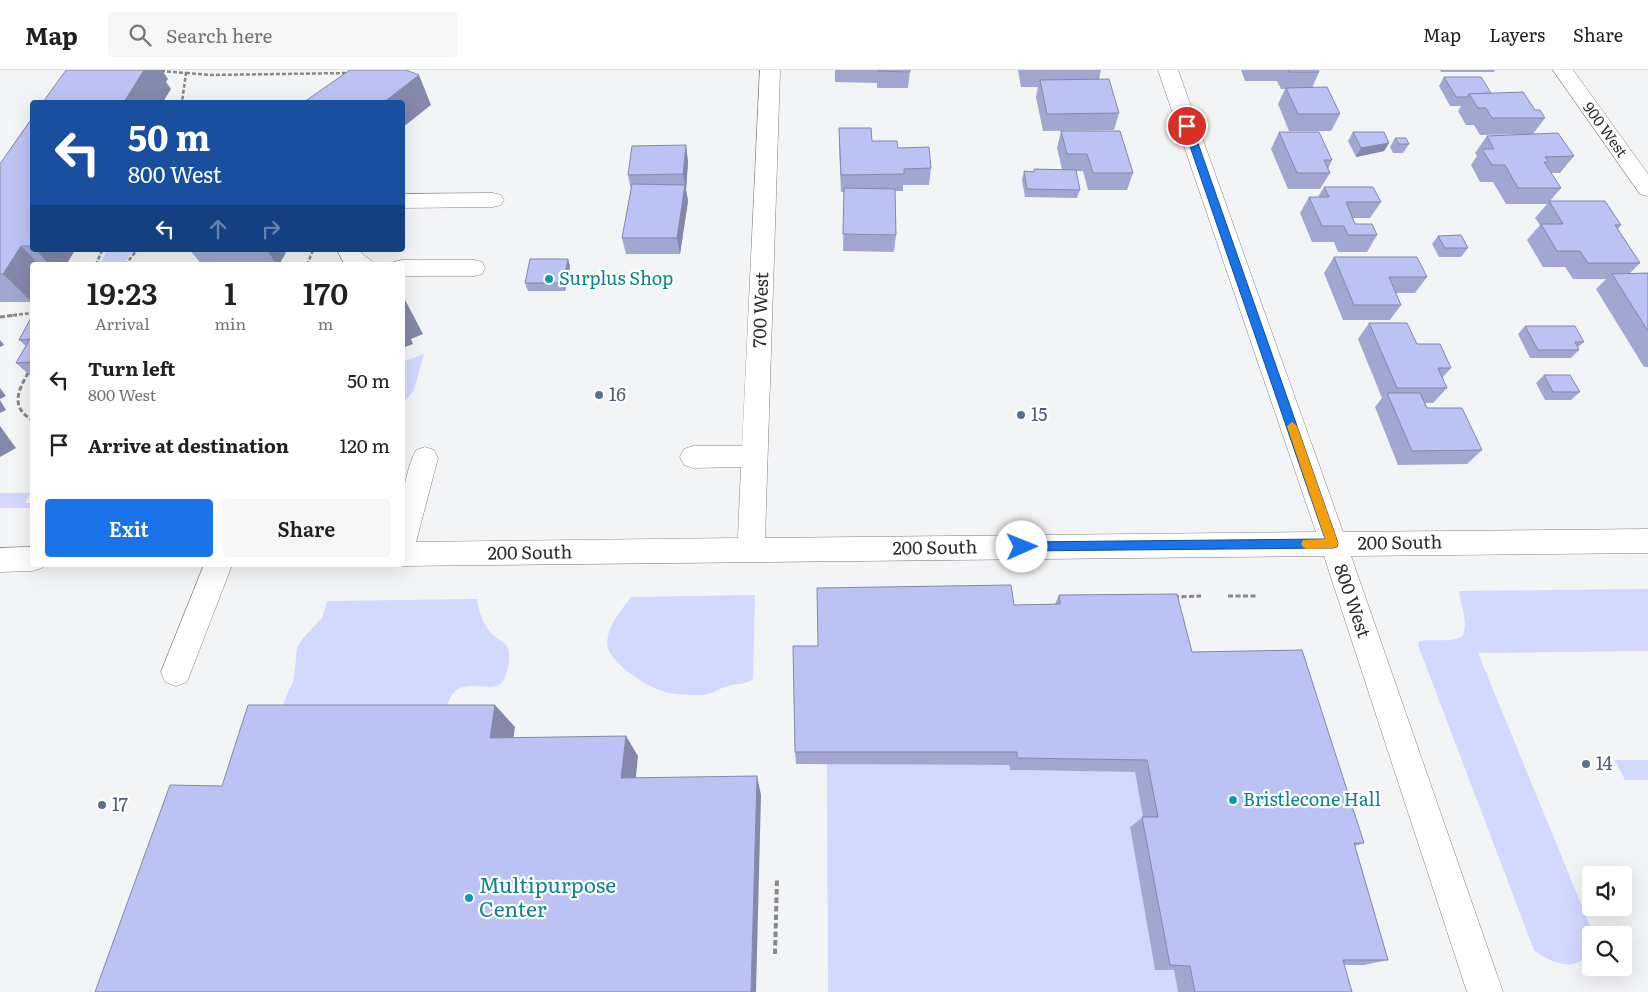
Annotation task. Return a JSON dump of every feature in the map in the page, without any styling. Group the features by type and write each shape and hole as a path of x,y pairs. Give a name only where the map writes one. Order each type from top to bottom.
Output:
{"street":[{"name":"700 West","path":"751,550 770,70"},
{"name":"800 West","path":"1168,70 1333,543 1485,992"},
{"name":"900 West","path":"1563,70 1644,179"},
{"path":"405,201 493,200"},
{"path":"349,252 353,260 357,262"},
{"path":"405,268 474,268"},
{"path":"693,456 755,456"},
{"path":"405,533 425,458"},
{"name":"200 South","path":"405,554 1648,541"},
{"path":"0,560 30,559"},
{"path":"176,672 217,567"}],"path":[{"path":"160,71 210,75 358,72"},
{"path":"182,100 186,73"},
{"path":"128,262 136,252"},
{"path":"0,317 30,313"},
{"path":"30,370 22,385 18,405 21,412 30,419"},
{"path":"1170,597 1201,596"},
{"path":"1228,596 1258,596"},
{"path":"776,954 777,879"}],"shaded area":[{"path":"106,252 132,252 124,262 101,262"},
{"path":"424,354 414,390 405,401 405,361"},
{"path":"0,493 30,493 25,503 30,503 30,508 0,508"},
{"path":"1648,589 1648,651 1478,653 1582,906 1582,916 1586,916 1590,926 1582,926 1582,960 1575,963 1561,964 1546,958 1534,950 1418,645 1419,641 1447,640 1463,636 1464,619 1459,591"},
{"path":"755,595 753,679 747,682 728,686 703,695 669,693 656,689 632,675 614,659 608,648 608,634 611,627 631,597"},
{"path":"477,599 486,627 505,644 509,651 508,669 501,684 494,687 468,686 460,689 452,695 447,706 281,709 294,679 297,648 303,638 322,618 327,601"},
{"path":"1615,760 1648,760 1648,780 1625,780"},
{"path":"827,764 1009,765 1010,770 1135,772 1145,827 1130,828 1155,969 1174,970 1178,992 828,992"}],"building":[{"path":"66,70 144,70 125,100 44,100"},
{"path":"350,70 406,70 419,75 387,100 307,100"},
{"path":"910,70 910,72 878,71"},
{"path":"1288,70 1318,70 1319,72 1289,72"},
{"path":"1444,77 1481,77 1491,93 1469,94 1467,97 1456,97"},
{"path":"1109,79 1119,113 1047,114 1040,80"},
{"path":"1327,87 1340,114 1298,114 1286,88"},
{"path":"1523,92 1535,110 1540,110 1545,118 1492,118 1486,108 1478,108 1469,94"},
{"path":"30,121 30,246 21,246 3,274 0,274 0,164"},
{"path":"839,128 871,128 872,141 897,141 898,148 929,147 931,168 904,169 904,174 841,175"},
{"path":"1061,131 1120,131 1133,173 1093,173 1087,154 1067,154"},
{"path":"1279,132 1319,132 1332,160 1324,160 1330,173 1297,173"},
{"path":"1353,132 1384,132 1389,143 1361,148"},
{"path":"1558,133 1574,156 1545,157 1549,162 1544,162 1561,188 1518,188 1505,165 1492,165 1482,149 1494,149 1487,136"},
{"path":"1395,138 1406,138 1409,144 1399,144"},
{"path":"686,145 683,174 628,175 632,146"},
{"path":"1034,169 1076,170 1080,190 1027,189 1024,171 1034,172"},
{"path":"632,184 685,185 677,238 622,238"},
{"path":"1324,187 1373,187 1381,202 1346,202 1355,224 1372,224 1377,235 1348,235 1344,226 1322,226 1309,197 1329,197"},
{"path":"844,188 895,189 896,235 843,234"},
{"path":"1549,201 1605,201 1621,225 1615,225 1640,263 1588,263 1580,251 1557,251 1541,224 1563,224"},
{"path":"1461,235 1468,248 1445,248 1438,236"},
{"path":"1334,257 1417,257 1427,277 1389,277 1401,305 1354,305"},
{"path":"530,259 568,259 563,283 525,283"},
{"path":"1648,273 1648,331 1612,274"},
{"path":"30,320 30,339 19,340"},
{"path":"1369,323 1407,323 1417,344 1440,344 1451,368 1438,368 1447,388 1397,388"},
{"path":"1525,326 1575,326 1584,342 1575,342 1579,350 1538,350"},
{"path":"30,339 30,362 16,363"},
{"path":"1544,375 1570,375 1580,392 1553,392"},
{"path":"1387,393 1420,393 1427,408 1462,408 1482,450 1412,451"},
{"name":"Bristlecone Hall","path":"1011,585 1014,605 1060,604 1059,595 1177,594 1192,652 1302,650 1364,843 1354,843 1388,960 1343,960 1352,992 1195,992 1190,966 1170,965 1142,817 1158,817 1147,760 1017,758 1017,752 795,752 793,646 818,646 817,588"},
{"name":"Multipurpose Center","path":"248,705 495,705 490,738 626,736 621,778 757,776 751,992 95,992 170,785 222,786"}],"slow traffic":[{"path":"1292,426 1333,543 1307,544"}],"place":[{"name":"Surplus Shop","path":"549,279"},
{"name":"16","path":"599,395"},
{"name":"15","path":"1021,415"},
{"name":"14","path":"1586,764"},
{"name":"Bristlecone Hall","path":"1233,800"},
{"name":"17","path":"102,805"},
{"name":"Multipurpose Center","path":"469,898"}],"route":[{"path":"1022,547 1333,543 1187,126"}]}
